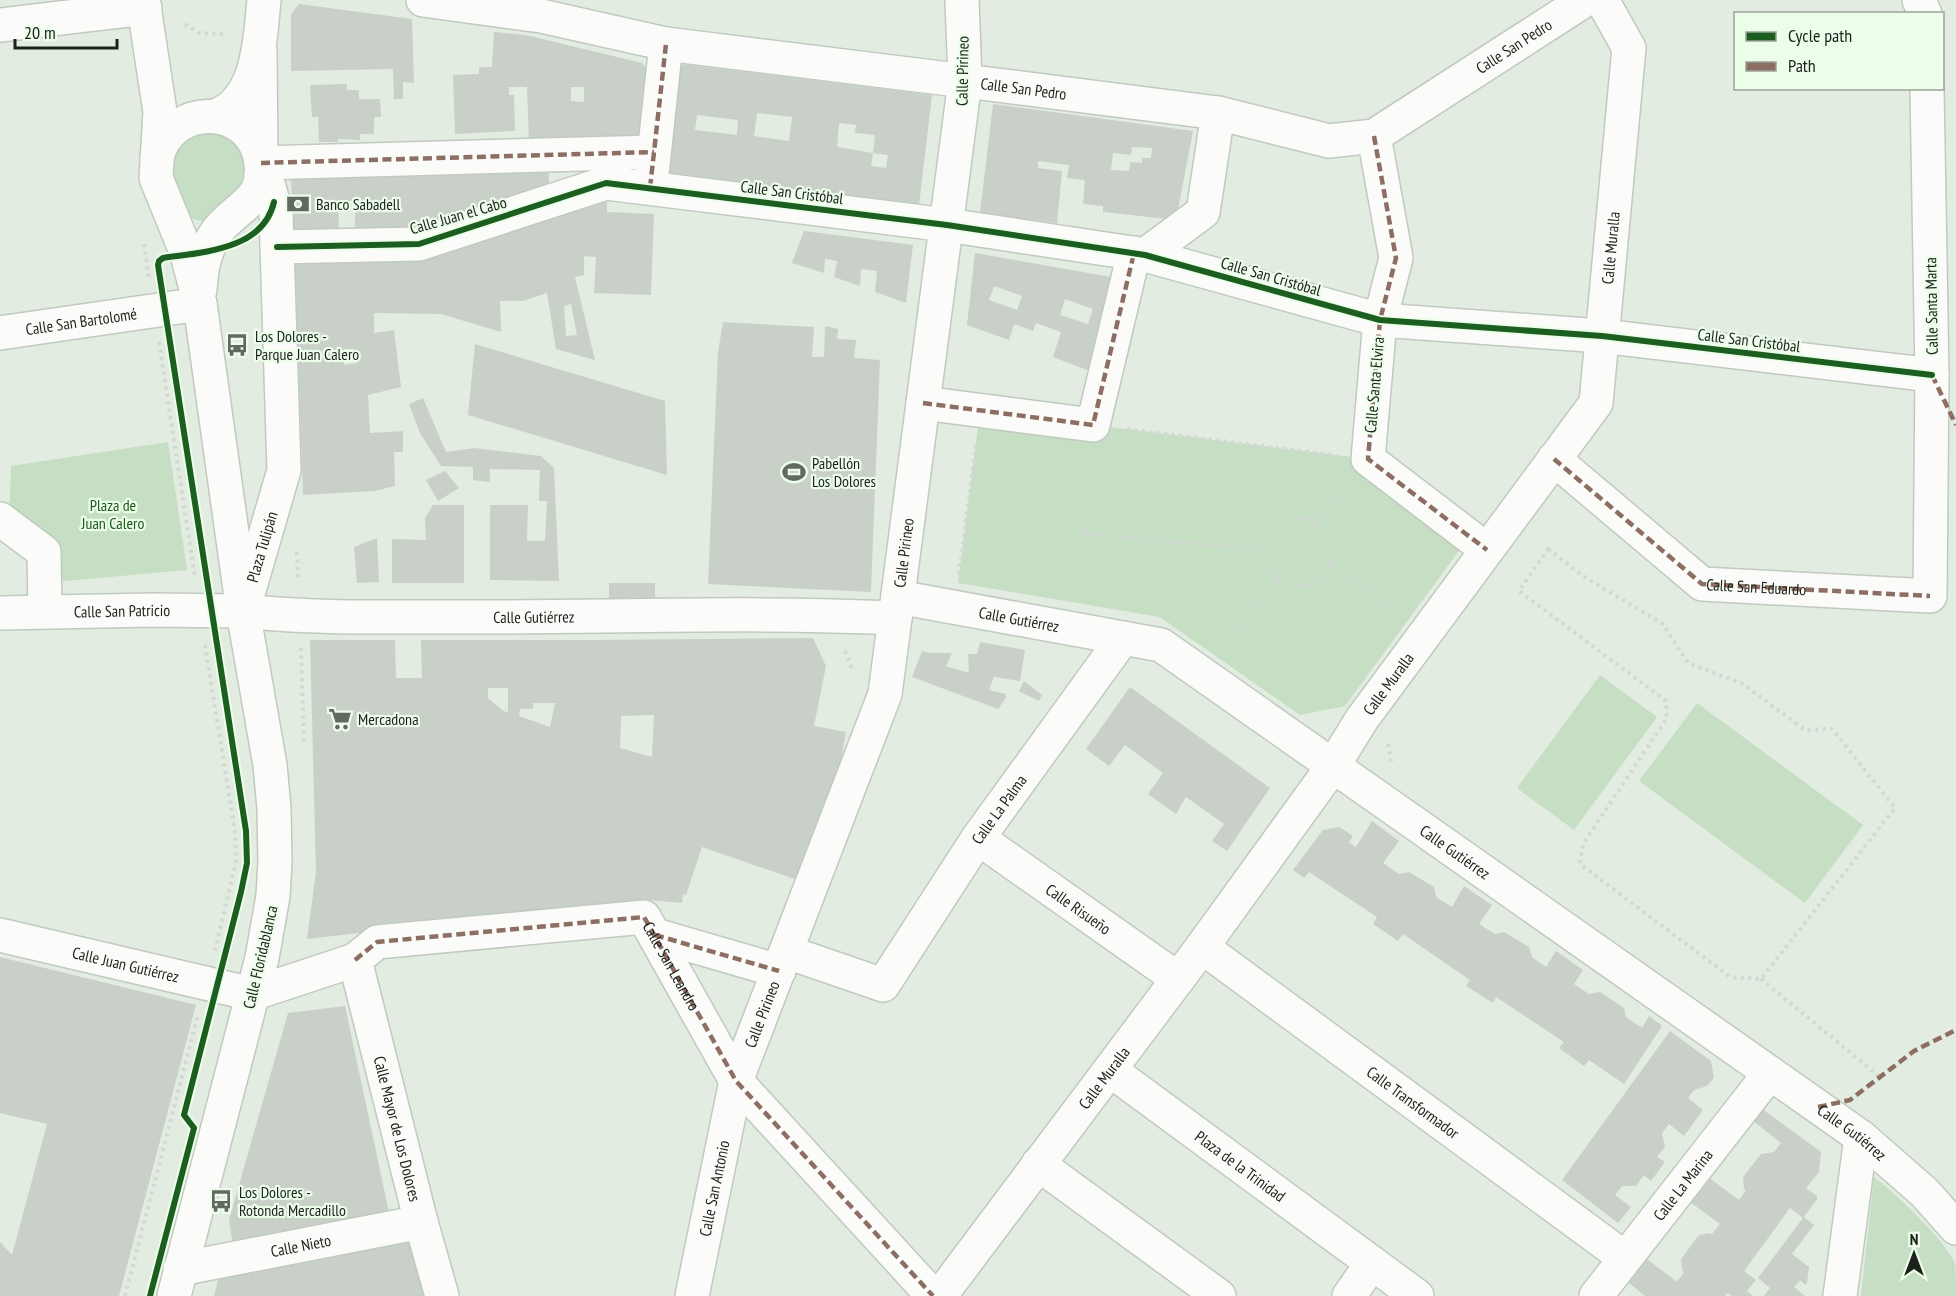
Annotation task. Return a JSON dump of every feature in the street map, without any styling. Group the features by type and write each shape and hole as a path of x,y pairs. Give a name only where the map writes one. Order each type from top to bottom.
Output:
{"street":[{"name":"Plaza Tulipán","path":"243,611 284,470 277,247 266,180 248,34 264,0"},
{"name":"Calle San Pedro","path":"423,0 541,16 666,44 1218,113 1329,141 1374,136 1585,0"},
{"name":"Calle Pirineo","path":"736,1081 885,694 965,81 962,0"},
{"name":"Calle Muralla","path":"940,1296 1202,947 1333,766 1362,719 1596,403 1629,48 1602,0"},
{"name":"Plaza Tulipán","path":"144,4 158,62 177,96 188,107 236,124 248,134 256,146 266,180"},
{"name":"Plaza Tulipán","path":"144,4 160,112 159,177 188,254 200,304 243,611"},
{"path":"0,25 144,4"},
{"name":"Plaza Tulipán","path":"159,177 161,146 175,128 192,118 212,116 238,102 256,60 248,34"},
{"path":"650,188 666,44"},
{"name":"Calle Santa Marta","path":"1928,90 1932,375 1930,596"},
{"path":"923,403 1093,425 1139,254 1203,212 1218,113"},
{"name":"Calle Santa Elvira","path":"1368,459 1380,321 1396,258 1374,136"},
{"path":"266,180 654,152"},
{"path":"159,177 166,201 177,212 199,221 218,221 236,214"},
{"name":"Plaza Tulipán","path":"200,304 202,271 207,251 217,231 255,195 266,180"},
{"name":"Calle San Cristóbal","path":"606,183 947,225 1139,254 1380,321 1602,336 1932,375"},
{"name":"Calle Juan el Cabo","path":"277,247 419,244 606,183"},
{"name":"Calle San Bartolomé","path":"0,333 200,304"},
{"path":"1368,459 1487,550"},
{"name":"Calle San Eduardo","path":"1554,459 1702,584 1930,596"},
{"path":"0,519 44,552 45,612"},
{"name":"Calle Gutiérrez","path":"243,611 300,617 538,618 790,614 896,607 1161,645 1861,1137 1925,1193 1956,1228"},
{"name":"Calle San Patricio","path":"0,613 243,611"},
{"name":"Calle Floridablanca","path":"177,1283 252,994 269,925 273,896 275,840 270,765 243,611"},
{"name":"Calle La Palma","path":"783,961 883,985 978,838 1123,638"},
{"name":"Calle Risueño","path":"978,838 1178,979"},
{"name":"Calle San Leandro","path":"252,994 355,960 377,942 645,917 736,1081 933,1296"},
{"name":"Calle Juan Gutiérrez","path":"0,935 252,994"},
{"path":"655,936 783,961"},
{"name":"Calle Transformador","path":"1202,947 1625,1258"},
{"name":"Calle Mayor de Los Dolores","path":"355,960 442,1296"},
{"name":"Plaza de la Trinidad","path":"1110,1070 1417,1296"},
{"name":"Calle La Marina","path":"1596,1296 1770,1073"},
{"name":"Calle San Antonio","path":"692,1296 736,1081"},
{"path":"1840,1296 1861,1137"},
{"path":"1038,1164 1218,1296"},
{"name":"Calle Nieto","path":"177,1283 421,1222"},
{"path":"1349,1296 1372,1263"}],"path":[{"path":"185,24 199,33 248,34"},
{"path":"958,583 980,411"},
{"path":"1075,602 1093,425 1368,459"},
{"path":"1314,521 1368,459"},
{"path":"1303,518 1314,521 1329,538 1332,550 1331,562 1318,580 1307,585 1296,586 1285,584 1276,578 1264,560 1263,550 1266,538 1281,521 1303,518"},
{"path":"1083,533 1263,550"},
{"path":"1761,979 1895,808 1832,729 1805,730 1743,684 1688,663 1663,624 1583,576 1548,549 1519,591 1665,701 1667,718 1583,844 1580,864 1730,977 1761,979 1880,1077"},
{"path":"1331,562 1405,623"},
{"path":"1220,659 1276,578"},
{"path":"1386,735 1392,770"},
{"path":"125,1296 128,1287"}],"green space":[{"path":"200,117 261,163 209,222 183,213 156,178"},
{"path":"980,411 1368,459 1469,537 1345,706 1300,715 1160,617 958,583"},
{"name":"Plaza de Juan Calero","path":"168,442 187,570 44,583 9,525 11,466"},
{"path":"1600,675 1657,717 1574,830 1517,788"},
{"path":"1697,703 1863,825 1805,903 1639,781"},
{"path":"1874,1177 1918,1217 1949,1253 1955,1263 1956,1296 1861,1296"}],"building":[{"path":"299,4 412,19 414,83 403,82 403,99 394,99 393,69 291,71 291,14"},
{"path":"494,32 526,35 642,63 647,69 647,135 529,140 527,87 509,87 509,95 514,95 515,131 455,134 453,75 479,74 479,67 492,67","holes":["571,87 584,87 584,102 571,101"]},
{"path":"680,64 932,95 919,205 666,175","holes":["757,113 792,117 789,141 754,136","697,115 738,120 737,135 695,130","839,123 856,125 855,133 875,135 873,153 837,147","873,153 888,155 886,168 871,166"]},
{"path":"347,84 347,90 359,90 359,99 380,99 381,117 374,117 374,134 360,134 360,140 338,139 338,142 319,142 318,117 312,117 310,85"},
{"path":"993,104 1193,131 1176,220 1103,212 1103,206 1083,204 1085,180 1067,178 1069,165 1038,161 1038,168 1062,171 1057,223 980,213","holes":["1132,147 1152,148 1151,158 1142,158 1142,163 1130,162 1129,171 1111,170 1113,153 1131,155"]},
{"path":"549,171 549,186 417,230 355,230 355,201 338,201 339,230 293,231 291,178"},
{"path":"607,200 607,212 654,214 651,295 594,293 596,257 584,256 584,275 575,277 595,360 556,349 547,293 523,301 500,301 501,332 441,314 374,313 374,333 394,330 401,387 368,395 370,433 403,431 403,452 394,452 395,486 374,491 303,495 295,263 391,261","holes":["571,304 577,335 566,336 564,306","343,349 354,349 357,363 344,365"]},
{"path":"804,231 913,245 906,303 875,292 877,271 861,269 860,286 834,277 837,261 825,259 824,273 792,263"},
{"path":"975,253 1111,277 1115,281 1095,373 1053,357 1061,332 1036,323 1033,331 1014,324 1009,340 967,325","holes":["994,286 1022,296 1017,310 989,300","1065,299 1093,309 1088,324 1060,315"]},
{"name":"Pabellón Los Dolores","path":"723,322 814,327 812,357 824,357 825,326 838,329 837,339 856,340 854,358 880,360 871,592 708,584 718,352"},
{"path":"475,344 665,401 667,475 468,415"},
{"path":"423,398 446,452 474,448 541,456 554,468 559,581 490,580 490,505 528,505 527,541 545,541 547,501 539,501 540,470 490,469 490,482 473,480 473,467 441,466 420,433 409,404"},
{"path":"445,471 459,488 438,501 426,480"},
{"path":"433,505 464,505 464,583 392,583 392,539 426,540 425,518"},
{"path":"377,538 379,582 357,583 354,547"},
{"path":"609,583 655,583 655,604 609,604"},
{"path":"813,638 826,666 814,726 846,732 829,825 806,883 702,847 686,895 683,894 682,903 649,900 307,939 316,872 310,640 395,640 396,678 422,678 421,640","holes":["488,688 508,688 508,713 488,698","533,703 555,703 550,727 519,716 520,709 533,709","654,715 652,757 620,748 621,716"]},
{"path":"980,642 1025,650 1020,681 994,677 989,690 1006,694 1006,698 998,709 912,677 922,651 952,653 946,666 969,673 968,654 977,654"},
{"path":"1024,681 1042,695 1039,701 1019,691"},
{"path":"1130,687 1270,788 1227,851 1212,841 1224,824 1186,797 1176,814 1148,794 1163,773 1125,745 1109,766 1086,749"},
{"path":"1372,821 1399,841 1383,863 1399,874 1409,872 1434,887 1436,897 1452,907 1464,886 1492,905 1479,924 1495,934 1504,932 1529,947 1532,957 1546,967 1556,951 1583,970 1574,984 1589,994 1600,992 1624,1008 1626,1017 1642,1028 1649,1016 1662,1026 1624,1084 1589,1060 1584,1066 1559,1048 1564,1042 1496,997 1493,1003 1466,986 1470,980 1403,934 1398,941 1373,924 1377,917 1309,872 1304,878 1293,870 1323,830 1339,827 1353,836 1349,842 1356,847"},
{"path":"0,957 196,1005 119,1296 0,1296 0,1242 12,1255 47,1124 0,1113"},
{"path":"345,1006 390,1217 233,1245 229,1220 288,1013"},
{"path":"1670,1031 1711,1061 1714,1078 1707,1086 1694,1090 1688,1098 1703,1110 1684,1136 1669,1124 1662,1133 1665,1147 1657,1157 1665,1162 1651,1181 1644,1175 1636,1186 1622,1186 1615,1195 1631,1207 1618,1223 1562,1180"},
{"path":"1761,1108 1821,1152 1819,1172 1806,1188 1817,1196 1804,1217 1814,1225 1792,1254 1809,1267 1807,1283 1805,1285 1800,1280 1794,1287 1805,1296 1764,1296 1770,1288 1758,1278 1803,1218 1790,1208 1744,1271 1756,1280 1747,1291 1753,1296 1732,1296 1728,1293 1725,1296 1645,1296 1629,1283 1647,1259 1677,1282 1684,1272 1681,1259 1699,1235 1712,1234 1720,1224 1690,1202 1708,1177 1739,1200 1746,1190 1743,1177 1761,1154 1774,1152 1781,1143 1752,1120"},
{"path":"409,1237 425,1296 214,1296 219,1275"}],"marked path":[{"path":"650,188 666,44"},
{"path":"1374,136 1396,258 1380,320 1368,459 1487,550"},
{"path":"261,163 654,152"},
{"path":"923,403 1093,425 1134,253"},
{"path":"1932,375 1956,425"},
{"path":"1554,459 1702,584 1930,596"},
{"path":"355,960 377,942 644,917 736,1081 933,1296"},
{"path":"655,935 779,971"},
{"path":"1818,1107 1850,1100 1914,1051 1956,1030"}],"cycle path":[{"path":"277,247 419,244 606,183 947,225 1145,255 1380,320 1602,336 1932,375"},
{"path":"150,1296 194,1128 184,1115 247,863 246,831 158,265 163,258 213,250 245,239 258,230 268,218 274,202"}],"place":[{"name":"Banco Sabadell","path":"298,204"},
{"name":"Los Dolores - Parque Juan Calero","path":"237,345"},
{"name":"Pabellón Los Dolores","path":"794,472"},
{"name":"Mercadona","path":"340,719"},
{"name":"Los Dolores - Rotonda Mercadillo","path":"221,1201"}]}
